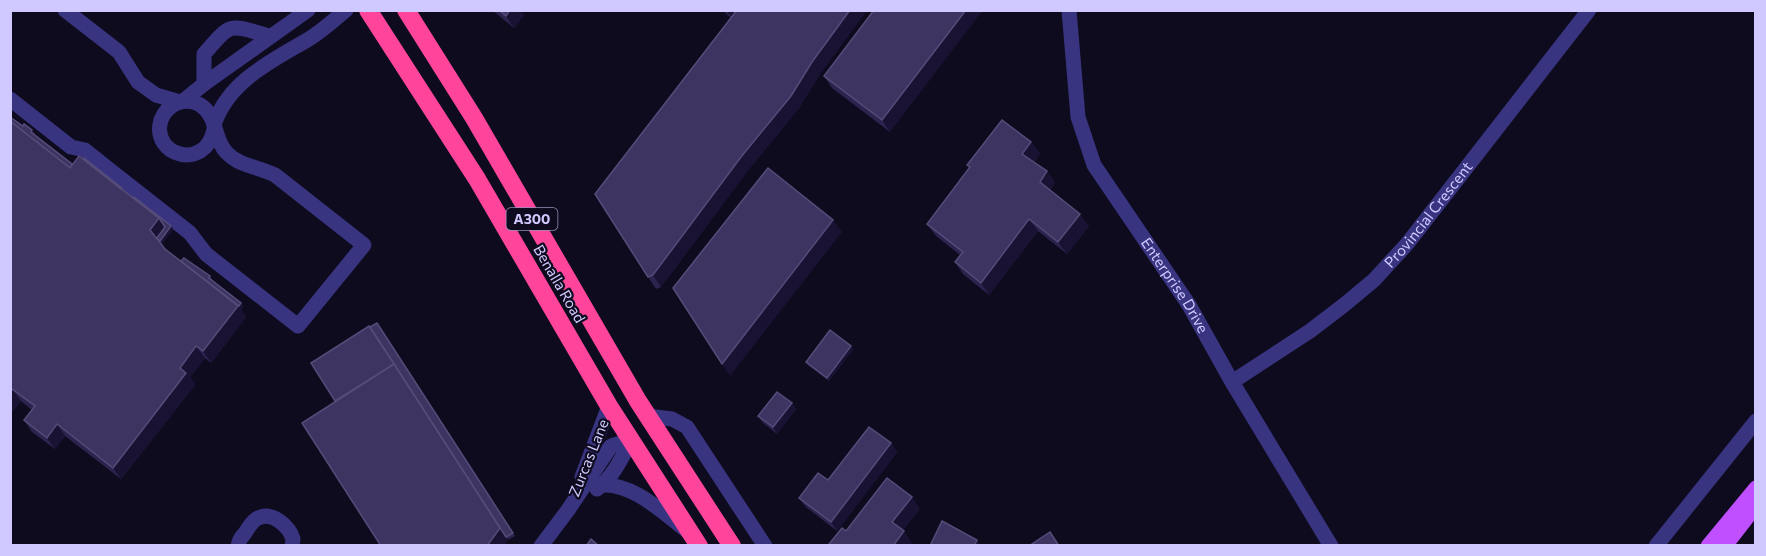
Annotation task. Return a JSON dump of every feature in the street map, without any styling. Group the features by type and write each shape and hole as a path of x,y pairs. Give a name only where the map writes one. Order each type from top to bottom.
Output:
{"highway":[{"name":"Benalla Road","path":"368,10 495,208 609,406 695,539"},
{"name":"Benalla Road","path":"406,10 479,126 652,422 732,546"},
{"path":"631,440 652,422"}],"main road":[{"path":"1708,546 1755,488"},
{"path":"1725,546 1755,506"}],"street":[{"path":"10,99 71,147 85,150 190,233 206,254 298,326 364,245 275,175 266,170 239,163 224,150 212,117 200,105 156,95 138,82 119,52 65,10"},
{"path":"274,33 291,10"},
{"path":"308,10 182,102 167,110 161,122 161,138 172,151 181,155 197,154 209,144 218,113 244,79 312,37 346,10"},
{"name":"Enterprise Drive","path":"1069,10 1078,117 1094,165 1189,305 1232,382 1331,546"},
{"name":"Provincial Crescent","path":"1232,382 1310,331 1374,280 1407,244 1589,10"},
{"path":"204,84 204,54 224,31 236,27 274,33"},
{"name":"Zurcas Lane","path":"568,510 609,406"},
{"path":"652,422 672,419 687,427 765,546"},
{"path":"1656,546 1755,421"},
{"name":"Zurcas Lane","path":"568,510 603,484 620,462 631,440"},
{"name":"Zurcas Lane","path":"541,546 611,446 631,440"},
{"name":"Zurcas Lane","path":"603,484 616,484 629,490 695,539"},
{"path":"238,546 239,541 254,522 263,517 275,519 287,527 293,539 292,546"}],"building":[{"path":"499,10 510,10 506,16"},
{"path":"737,10 850,10 812,62 791,96 741,157 653,275 648,277 595,194"},
{"path":"874,10 966,10 882,120 824,76"},
{"path":"10,117 32,130 31,132 72,164 70,168 10,121"},
{"path":"1002,120 1031,142 1022,154 1047,171 1040,182 1080,214 1058,242 1029,219 981,283 955,262 963,252 927,224 970,167 967,165"},
{"path":"10,121 70,168 79,156 159,218 150,230 165,249 238,306 203,351 196,346 180,368 186,373 113,468 57,424 47,438 24,420 35,406 12,389 10,391"},
{"path":"84,158 122,188 83,159"},
{"path":"768,168 833,220 722,364 673,288"},
{"path":"134,197 171,226 160,241 157,238 165,227 159,218"},
{"path":"184,258 210,276 209,278 241,303 239,306 181,261"},
{"path":"377,323 513,533 506,537 370,327"},
{"path":"369,326 396,367 394,364 335,401 311,363"},
{"path":"830,330 851,346 827,378 806,362"},
{"path":"394,364 500,528 487,546 381,546 302,423"},
{"path":"777,392 792,403 773,427 758,416"},
{"path":"869,427 891,443 831,522 799,498 818,473 828,480"},
{"path":"887,478 912,497 892,522 904,531 893,546 830,546 829,544 842,528 846,531"},
{"path":"942,521 977,540 974,546 930,546"},
{"path":"1050,532 1059,546 1029,546"},
{"path":"591,539 599,546 586,546"}]}
